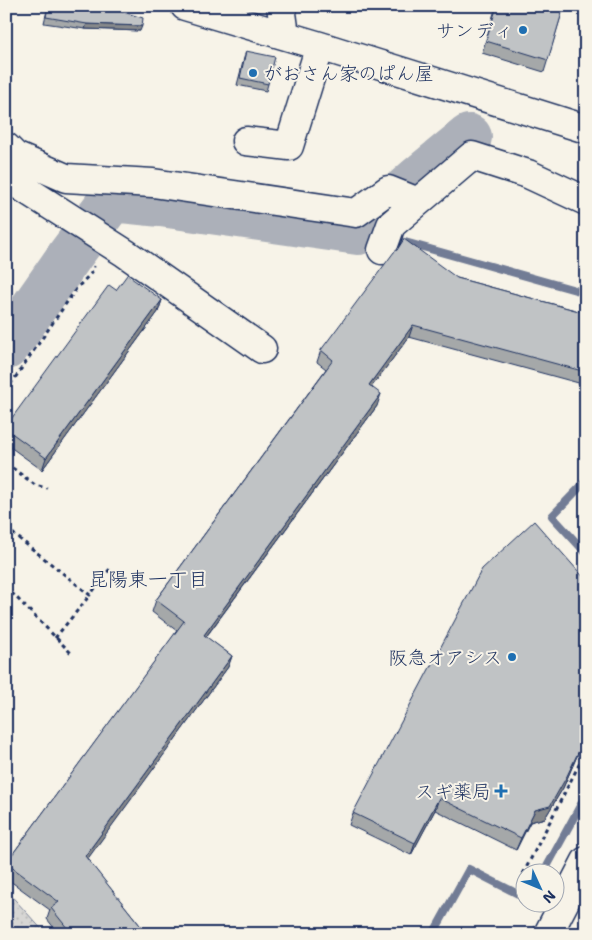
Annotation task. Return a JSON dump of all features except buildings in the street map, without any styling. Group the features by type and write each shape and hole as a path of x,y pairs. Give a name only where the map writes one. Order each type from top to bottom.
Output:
{"street":[{"path":"186,6 586,129"},
{"path":"281,6 285,36"},
{"path":"246,141 299,148 320,46"},
{"path":"6,148 15,156 66,178 153,182 356,213 388,190 418,202"},
{"path":"382,250 391,225 472,156 528,174 586,201"},
{"path":"6,178 125,253 262,349"},
{"path":"548,934 586,861"}],"path":[{"path":"6,391 76,289 93,271 99,237"},
{"path":"6,463 35,485 47,488"},
{"path":"6,528 90,595"},
{"path":"56,638 112,566"},
{"path":"6,587 73,655"},
{"path":"529,862 586,751"}],"shaded area":[{"path":"6,890 46,934 6,934"}],"waterway":[{"path":"6,347 112,199 161,204 358,232 469,137"},
{"path":"358,232 361,237 405,242 586,293"},
{"path":"586,481 552,516 586,553"},
{"path":"549,862 586,795"},
{"path":"433,934 469,869 514,892"}],"place":[{"name":"サンディ","path":"523,30"},
{"name":"がおさん家のぱん屋","path":"253,73"},
{"name":"阪急オアシス","path":"512,657"},
{"name":"スギ薬局","path":"501,791"}],"district":[{"name":"昆陽東一丁目","path":"148,579"}]}
